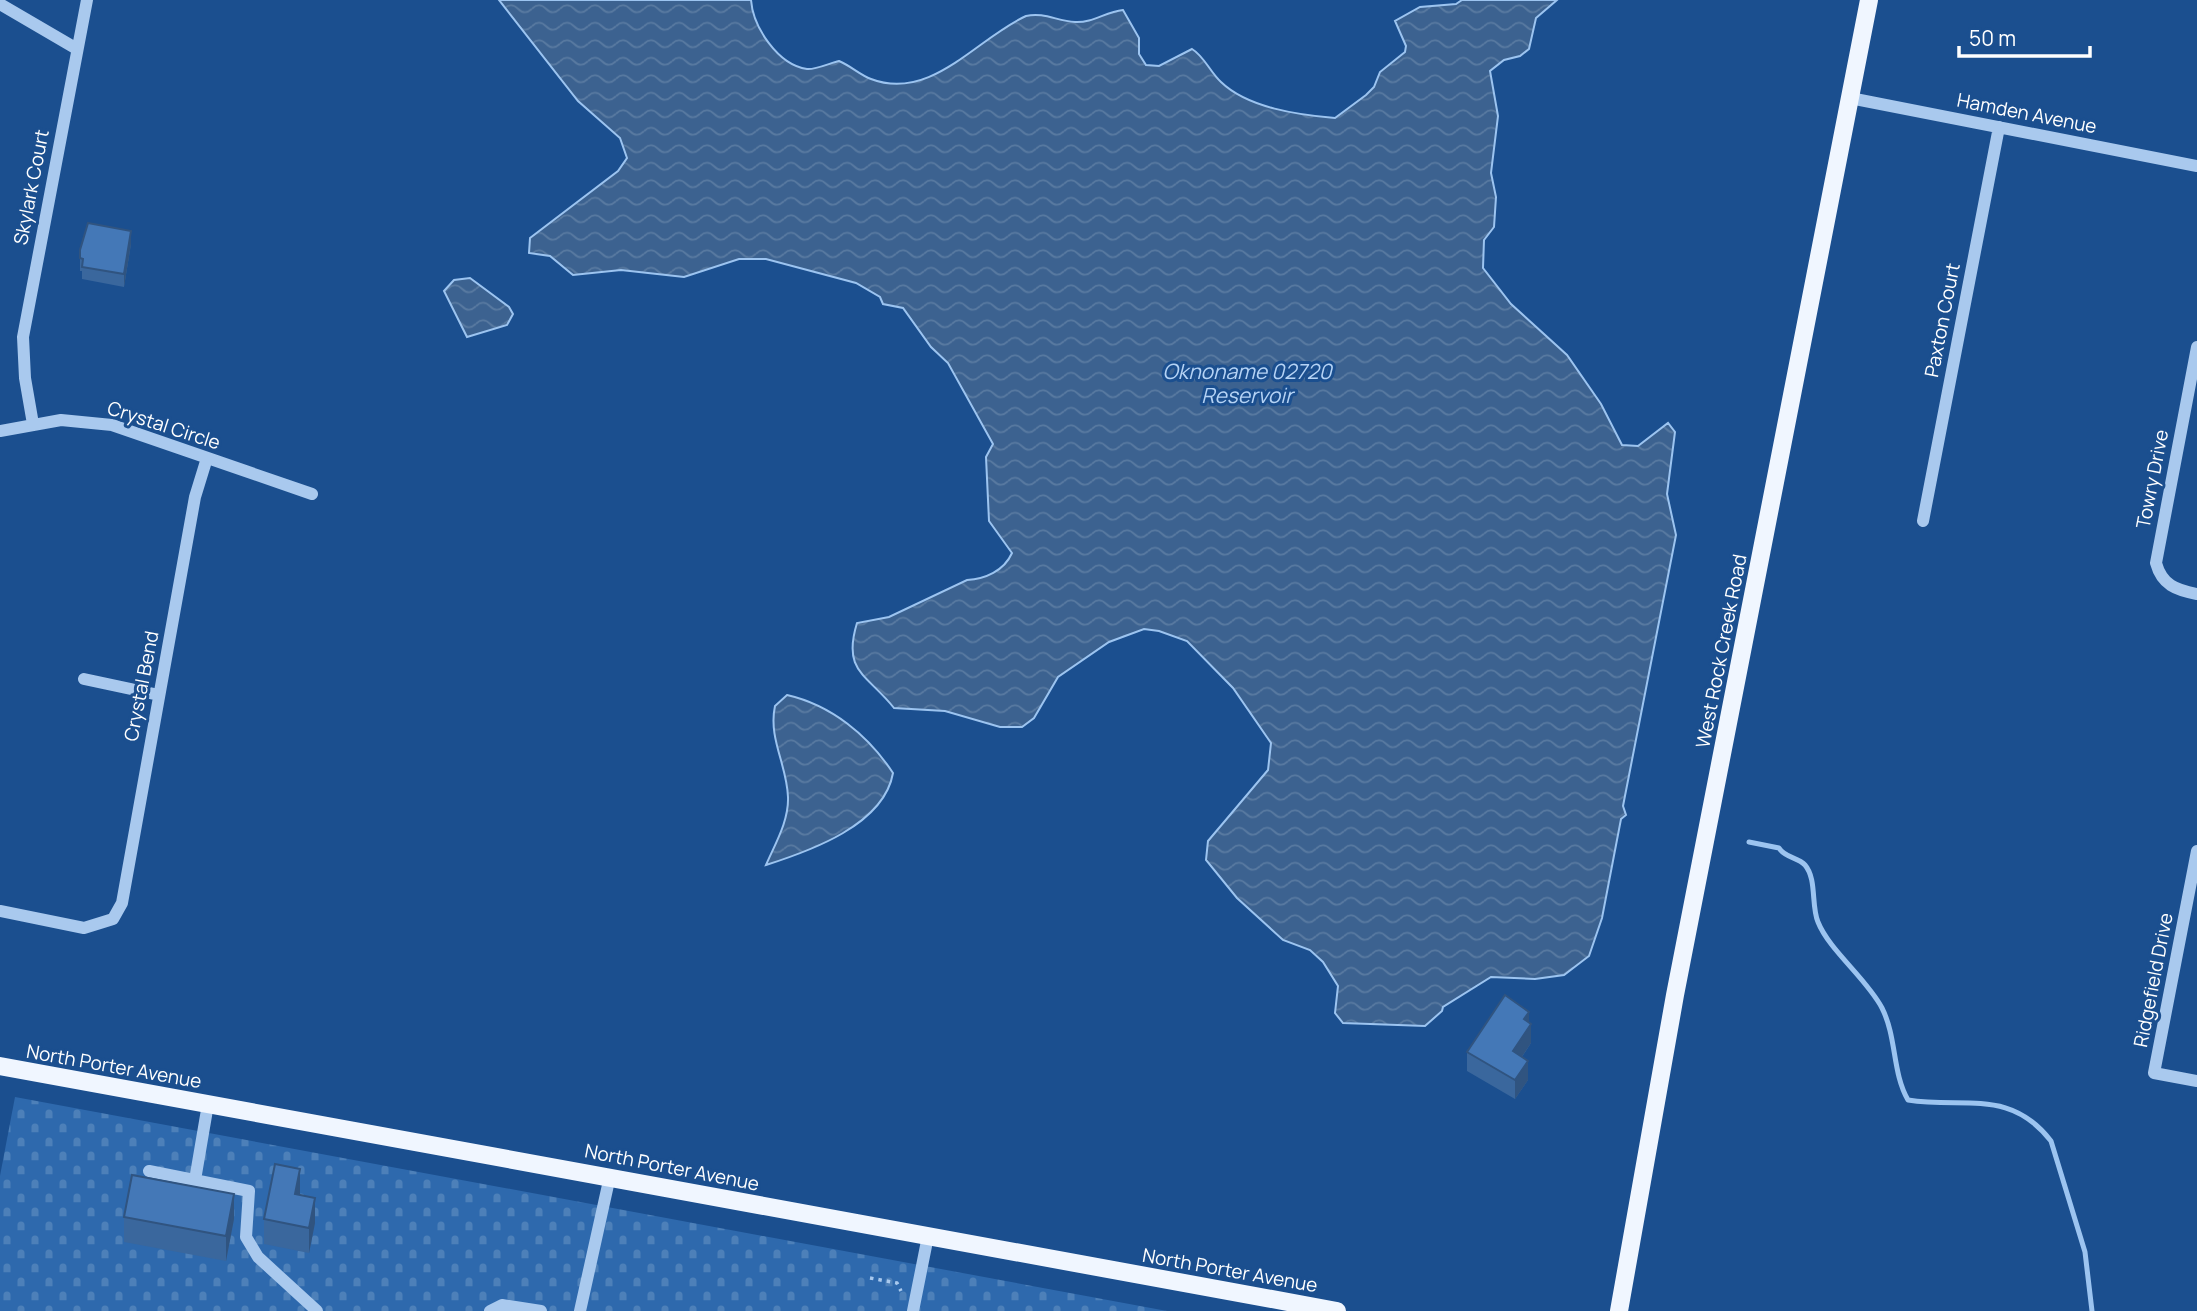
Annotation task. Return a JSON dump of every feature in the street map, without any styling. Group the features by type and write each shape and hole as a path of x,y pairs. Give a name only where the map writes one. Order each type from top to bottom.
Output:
{"main road":[{"name":"West Rock Creek Road","path":"1619,1311 1675,995 1869,0"},
{"name":"North Porter Avenue","path":"0,1066 1332,1310"}],"street":[{"name":"Skylark Court","path":"33,424 25,378 23,337 87,0"},
{"path":"0,4 77,48"},
{"name":"Hamden Avenue","path":"1850,98 2197,166"},
{"name":"Paxton Court","path":"1923,521 1999,127"},
{"name":"Towry Drive","path":"2197,347 2156,563 2166,582 2176,589 2197,594"},
{"name":"Crystal Circle","path":"0,431 33,424 71,421 112,425 312,494"},
{"name":"Crystal Bend","path":"0,911 83,929 113,919 125,891 195,497 207,458"},
{"path":"84,679 159,695"},
{"name":"Ridgefield Drive","path":"2197,851 2154,1073 2197,1081"},
{"path":"195,1180 208,1104"},
{"path":"149,1171 250,1191 246,1237 258,1257 317,1311"},
{"path":"580,1311 610,1176"},
{"path":"913,1311 928,1236"},
{"path":"490,1311 502,1305 541,1311"}],"path":[{"path":"870,1278 897,1283 906,1295 916,1297"}],"green space":[{"path":"15,1097 1167,1311 0,1311 0,1176"}],"water":[{"name":"Oknoname 02720 Reservoir","path":"499,0 751,0 762,33 777,53 796,66 807,69 839,61 871,79 893,84 914,82 933,75 1026,16 1039,15 1081,22 1123,10 1139,38 1139,54 1146,65 1159,66 1192,49 1221,82 1245,98 1275,109 1335,118 1366,95 1374,87 1380,72 1405,52 1406,46 1395,21 1420,7 1456,4 1462,0 1557,0 1536,18 1529,49 1520,56 1504,60 1490,71 1498,116 1491,173 1496,197 1494,227 1484,240 1483,268 1511,304 1567,355 1601,404 1622,445 1638,446 1668,423 1675,432 1667,494 1676,535 1623,806 1626,815 1621,819 1602,918 1589,956 1564,975 1535,979 1491,977 1443,1007 1425,1026 1343,1023 1335,1013 1338,986 1323,962 1310,950 1283,940 1237,898 1206,860 1208,841 1268,770 1271,743 1233,688 1187,641 1159,631 1144,629 1109,642 1058,677 1034,718 1022,727 1000,727 945,711 894,708 866,679 855,662 853,639 857,623 889,617 967,580 987,576 1004,565 1012,553 989,521 986,457 993,444 948,363 931,347 903,308 883,304 880,297 856,283 766,259 739,259 684,277 621,270 573,275 550,256 529,253 530,238 618,171 627,158 620,138 578,101"},
{"path":"470,278 509,307 513,314 507,325 467,337 444,291 454,280"},
{"path":"787,695 819,706 847,723 872,746 893,773 887,791 876,807 860,821 823,843 766,865 781,832 788,806 787,785 774,729 775,706"}],"building":[{"path":"88,223 131,231 124,274 82,267 80,250"},
{"path":"1505,995 1529,1012 1524,1019 1531,1024 1513,1051 1528,1061 1515,1080 1467,1052"},
{"path":"275,1164 300,1169 295,1194 315,1198 309,1228 264,1219"},
{"path":"132,1175 234,1194 226,1236 124,1217"}],"waterway":[{"path":"1749,842 1779,848 1802,862 1809,871 1816,916 1823,933 1867,986 1887,1019 1899,1078 1908,1100 2003,1107 2035,1124 2051,1141 2085,1252 2092,1311"}]}
